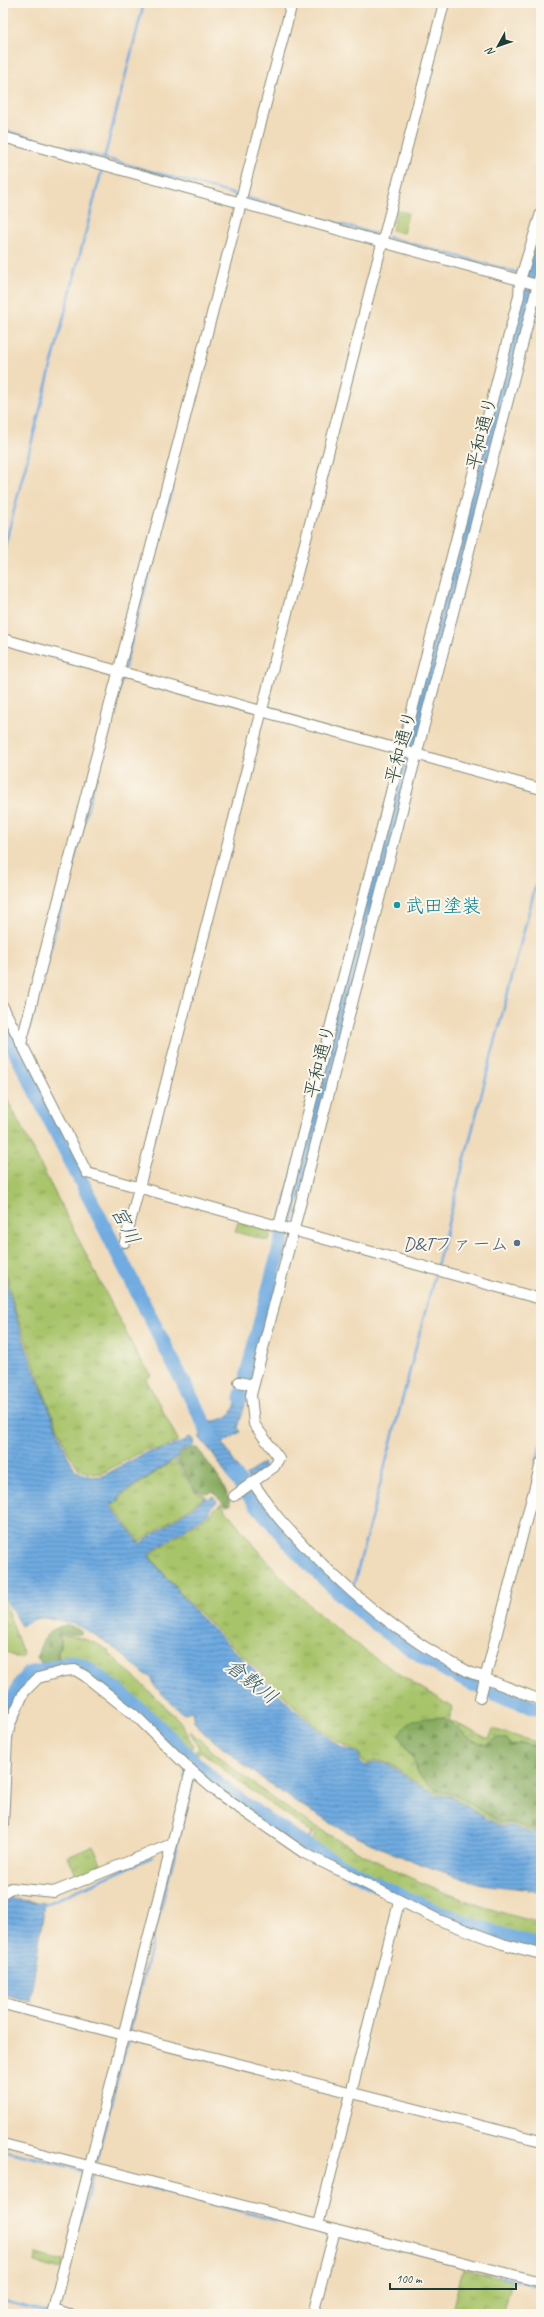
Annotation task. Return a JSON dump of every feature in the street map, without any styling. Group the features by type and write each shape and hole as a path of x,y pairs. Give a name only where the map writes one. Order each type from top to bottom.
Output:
{"street":[{"path":"23,1046 121,672 292,3"},
{"path":"125,1242 142,1188 444,3"},
{"path":"3,137 539,281"},
{"path":"236,1495 274,1467 279,1458 252,1419 250,1402 252,1385 286,1228 402,750 519,296 522,277 531,251 541,213"},
{"name":"平和通り","path":"286,1228 415,753 539,281"},
{"path":"3,639 541,789"},
{"path":"3,1007 87,1173 541,1298"},
{"path":"239,1382 252,1385"},
{"path":"481,1697 484,1678 541,1463"},
{"path":"251,1484 283,1524 316,1558 352,1591 410,1636 468,1671 541,1700"},
{"path":"3,1825 8,1732 24,1692 38,1678 64,1671 75,1670 85,1676 158,1736 191,1770 219,1794 288,1843 324,1865 399,1902 470,1932 541,1954"},
{"path":"69,2314 55,2311 191,1770"},
{"path":"5,1889 54,1892 172,1844"},
{"path":"318,2225 399,1902"},
{"path":"3,2004 124,2036 351,2089 541,2141"},
{"path":"3,2144 90,2170 318,2225 334,2233 541,2282"},
{"path":"313,2314 334,2233"}],"green space":[{"path":"397,210 408,213 403,233 392,230"},
{"path":"3,1091 139,1358 152,1375 146,1379 177,1438 177,1442 158,1450 147,1449 102,1473 92,1474 79,1469 68,1452 48,1404 15,1310 3,1259"},
{"path":"240,1216 273,1226 269,1241 235,1232"},
{"path":"197,1448 217,1475 226,1491 230,1505 225,1506 213,1491 208,1494 195,1490 176,1460 183,1451"},
{"path":"174,1460 194,1491 206,1496 140,1542 112,1505 119,1501 121,1496"},
{"path":"221,1504 268,1562 306,1602 351,1641 453,1708 449,1720 489,1739 493,1729 541,1744 541,1748 522,1743 511,1746 486,1745 471,1739 445,1719 398,1734 414,1761 419,1776 436,1790 454,1794 499,1821 515,1823 530,1829 539,1826 541,1830 537,1829 530,1832 512,1824 500,1824 465,1806 453,1796 437,1793 418,1784 390,1764 376,1760 367,1764 361,1760 360,1753 333,1738 308,1719 205,1619 164,1574 151,1558 151,1554 214,1511 213,1510"},
{"path":"3,1599 24,1656 19,1659 3,1650"},
{"path":"66,1625 81,1630 81,1634 58,1634 61,1641 57,1653 59,1661 41,1663 37,1657 43,1640 54,1629"},
{"path":"59,1635 84,1639 108,1650 109,1653 179,1720 193,1745 189,1752 163,1726 93,1668 77,1661 60,1661 58,1653 62,1640"},
{"path":"436,1717 445,1718 471,1739 486,1745 496,1738 507,1739 511,1746 522,1743 541,1748 541,1827 530,1829 515,1823 499,1821 454,1794 436,1790 419,1776 414,1761 398,1734 413,1720"},
{"path":"189,1730 226,1763 266,1793 353,1849 446,1893 493,1910 541,1923 541,1941 481,1923 423,1901 366,1874 311,1844 316,1833 313,1832 308,1841 296,1833 308,1840 312,1833 238,1781 201,1751 196,1756 204,1764 193,1755 199,1748"},
{"path":"93,1846 104,1870 79,1880 68,1857"},
{"path":"36,2254 64,2261 62,2270 34,2263"},
{"path":"463,2269 512,2281 503,2314 451,2314"}],"water":[{"name":"倉敷川","path":"3,1265 15,1314 31,1361 67,1455 76,1471 91,1477 103,1476 147,1452 158,1451 183,1442 189,1437 194,1440 193,1446 182,1450 176,1458 120,1495 118,1501 110,1505 140,1544 207,1497 209,1499 213,1496 217,1502 210,1508 211,1511 150,1553 149,1557 198,1615 295,1710 340,1747 359,1754 359,1762 366,1766 376,1762 389,1765 417,1785 437,1795 452,1797 486,1819 501,1826 512,1826 531,1834 538,1830 541,1831 541,1893 525,1889 483,1884 452,1875 385,1850 342,1829 321,1818 288,1797 228,1752 204,1733 194,1721 192,1711 184,1713 180,1711 155,1687 151,1677 144,1674 110,1645 98,1637 73,1624 59,1620 38,1618 21,1626 3,1596"},
{"path":"240,1385 250,1388 238,1428 240,1432 223,1443 247,1484 237,1491 214,1455 199,1437 201,1435 197,1422 207,1416 212,1421 220,1420 230,1414 235,1405"},
{"path":"263,1463 266,1468 249,1480 246,1475"},
{"path":"3,1888 12,1899 45,1903 30,2001 3,1994 3,1921 7,1904 3,1900"}],"waterway":[{"path":"104,159 144,3"},
{"path":"3,130 240,196"},
{"path":"3,553 102,169"},
{"path":"245,197 382,236"},
{"path":"387,237 519,273"},
{"path":"241,1398 541,237"},
{"path":"524,275 537,278"},
{"path":"124,670 172,488"},
{"path":"25,1045 123,675"},
{"path":"437,1266 541,865"},
{"name":"宮川","path":"3,1027 211,1437"},
{"name":"宮川","path":"17,1054 23,1050"},
{"path":"119,1258 129,1243"},
{"path":"353,1588 435,1274"},
{"path":"536,1463 541,1444"},
{"path":"235,1476 247,1493 290,1544 313,1568 337,1591 388,1633 444,1669 473,1684 498,1695 541,1710"},
{"path":"348,1600 351,1593"},
{"path":"3,1723 21,1683 28,1674 72,1663 82,1665 143,1713 216,1782 252,1810 290,1835 370,1881 412,1901 454,1918 541,1946"},
{"path":"184,1778 186,1771"},
{"path":"129,2032 194,1779"},
{"path":"42,1906 152,1857"},
{"path":"96,2161 128,2039"},
{"path":"3,2150 86,2171"},
{"path":"91,2172 332,2235"},
{"path":"81,2222 93,2173"},
{"path":"498,2276 541,2287"},
{"path":"3,2301 49,2313"}],"place":[{"name":"武田塗装","path":"397,905"},
{"name":"D&Tファーム","path":"517,1243"}]}
